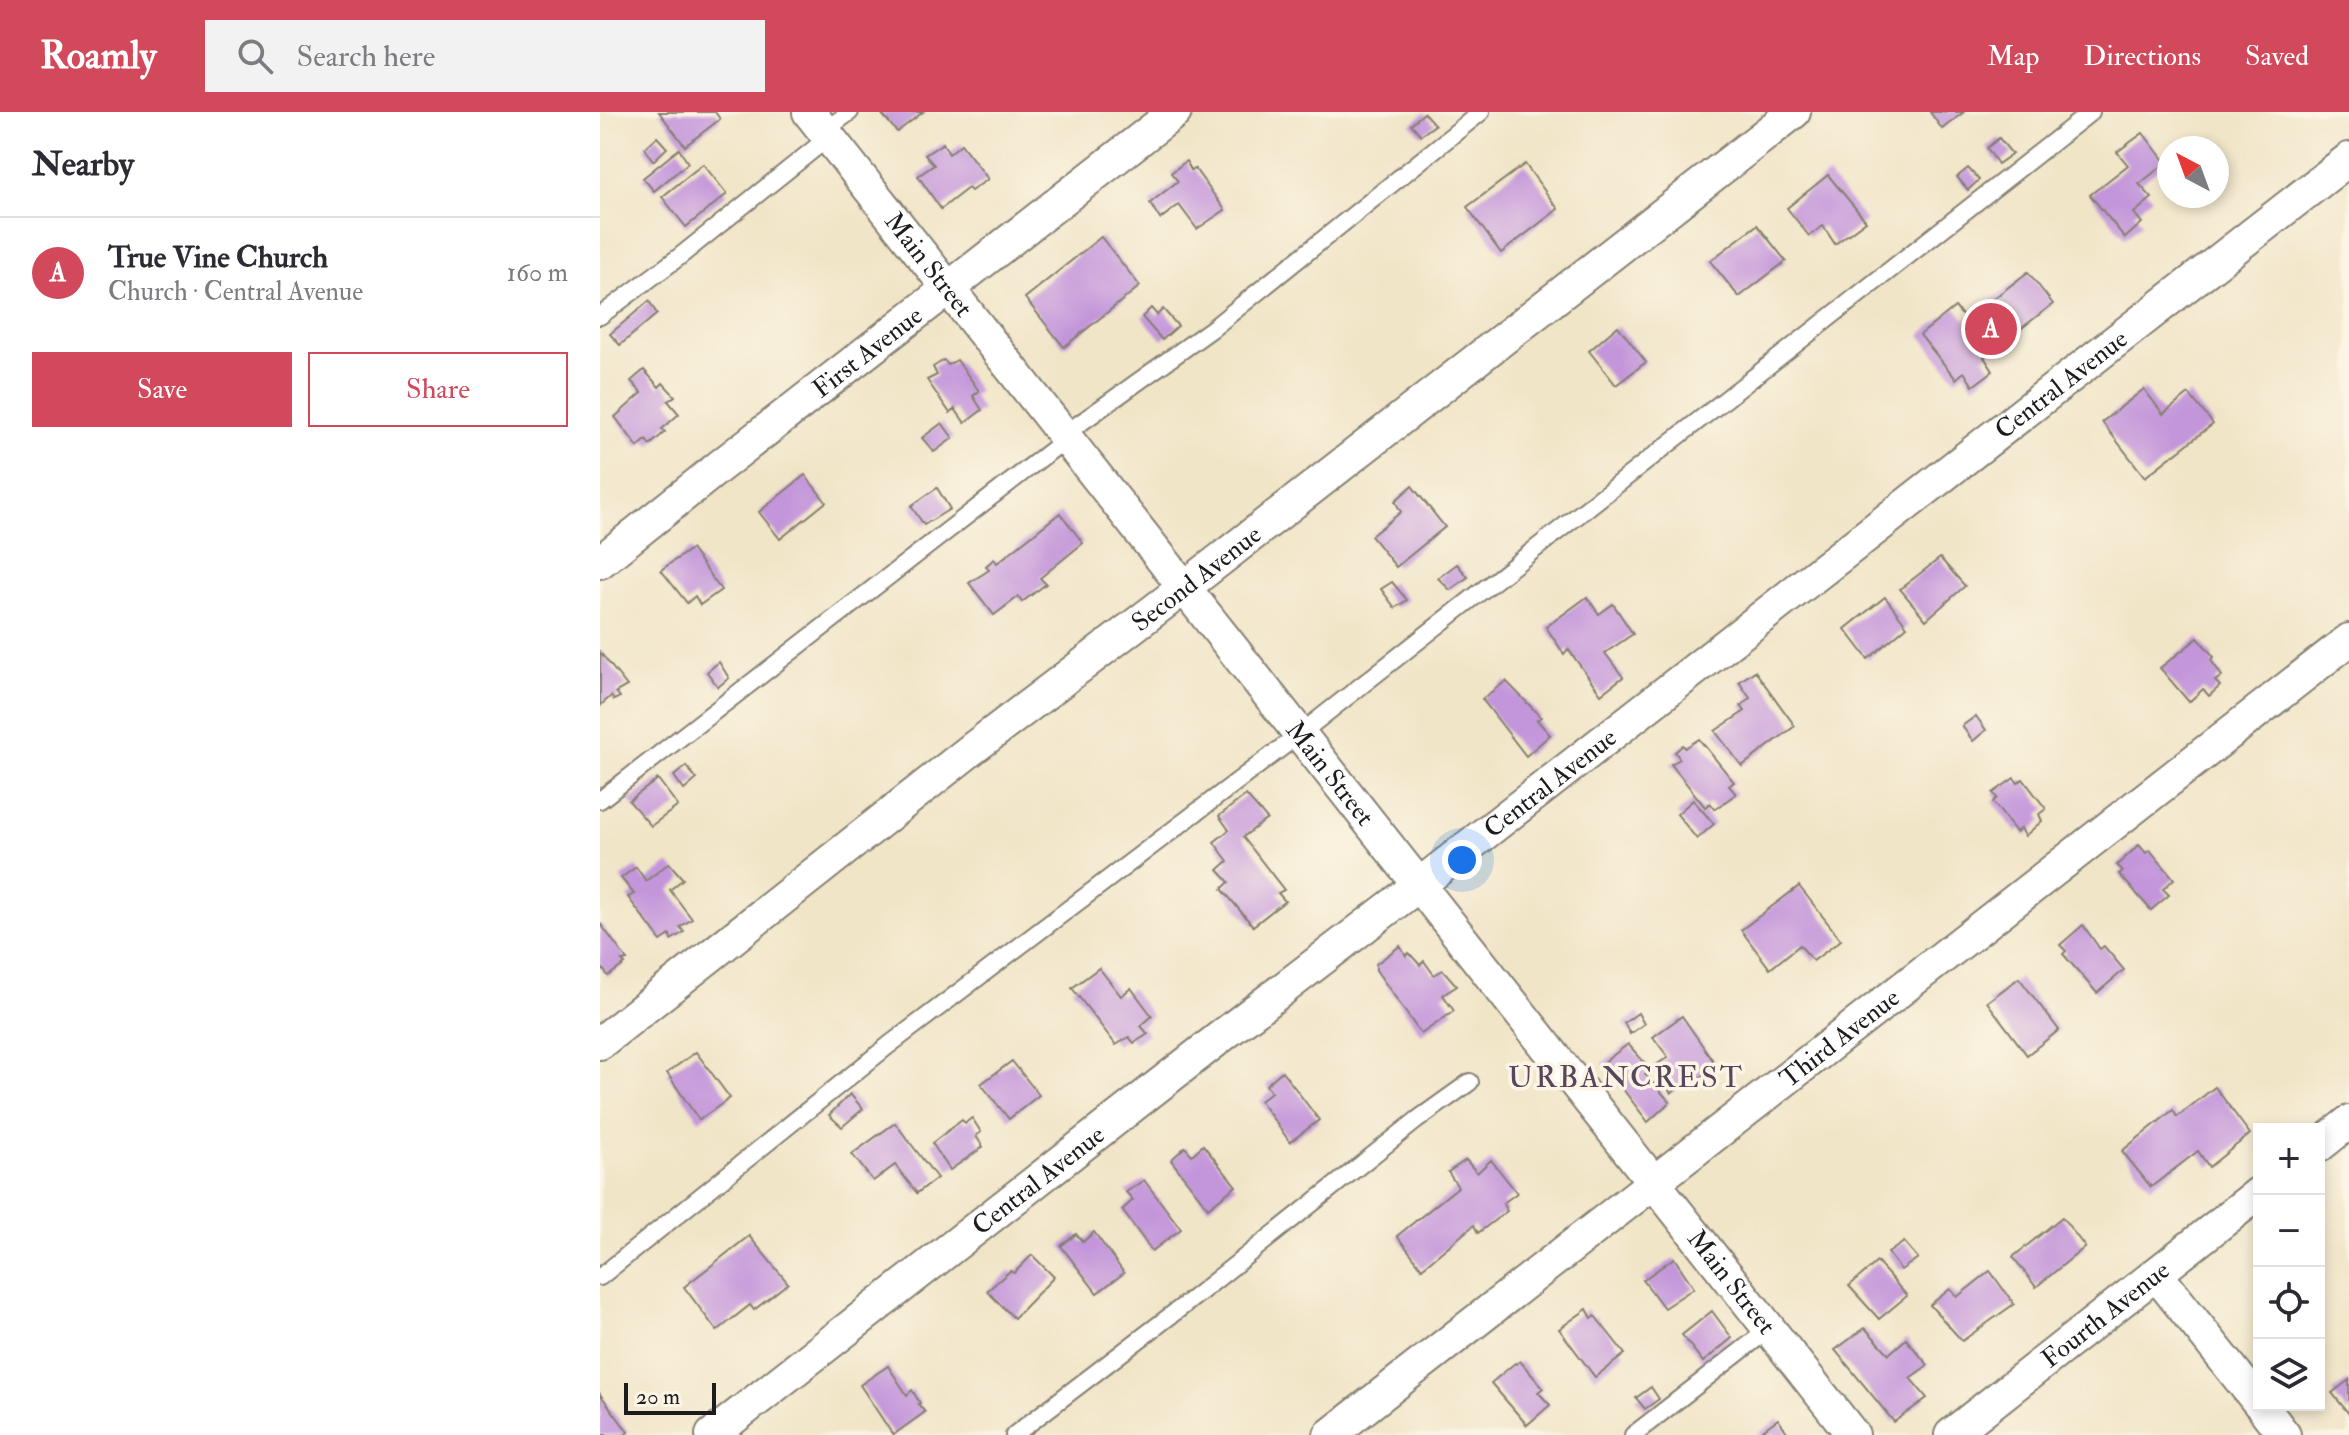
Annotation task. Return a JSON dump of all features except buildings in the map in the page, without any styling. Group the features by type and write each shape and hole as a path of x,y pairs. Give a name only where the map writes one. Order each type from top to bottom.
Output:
{"street":[{"name":"First Avenue","path":"600,562 1175,112"},
{"name":"Second Avenue","path":"600,1043 972,749 1185,587 1794,112"},
{"name":"Main Street","path":"821,127 1853,1435"},
{"name":"Central Avenue","path":"712,1435 2349,159"},
{"name":"Third Avenue","path":"1330,1435 2349,640"},
{"path":"2325,1141 2349,1122"},
{"name":"Fourth Avenue","path":"1951,1435 2256,1195"},
{"path":"2156,1274 2253,1395"},
{"path":"2265,1411 2284,1435"}],"lane":[{"path":"600,316 679,257 821,127 850,112"},
{"path":"600,800 1066,436 1213,328 1481,112"},
{"path":"600,1277 889,1045 1301,733 2091,112"},
{"path":"1014,1435 1470,1082"},
{"path":"1633,1435 1769,1329"}],"place":[{"name":"True Vine Church","path":"1991,329"}],"district":[{"name":"URBANCREST","path":"1626,1077"}]}
